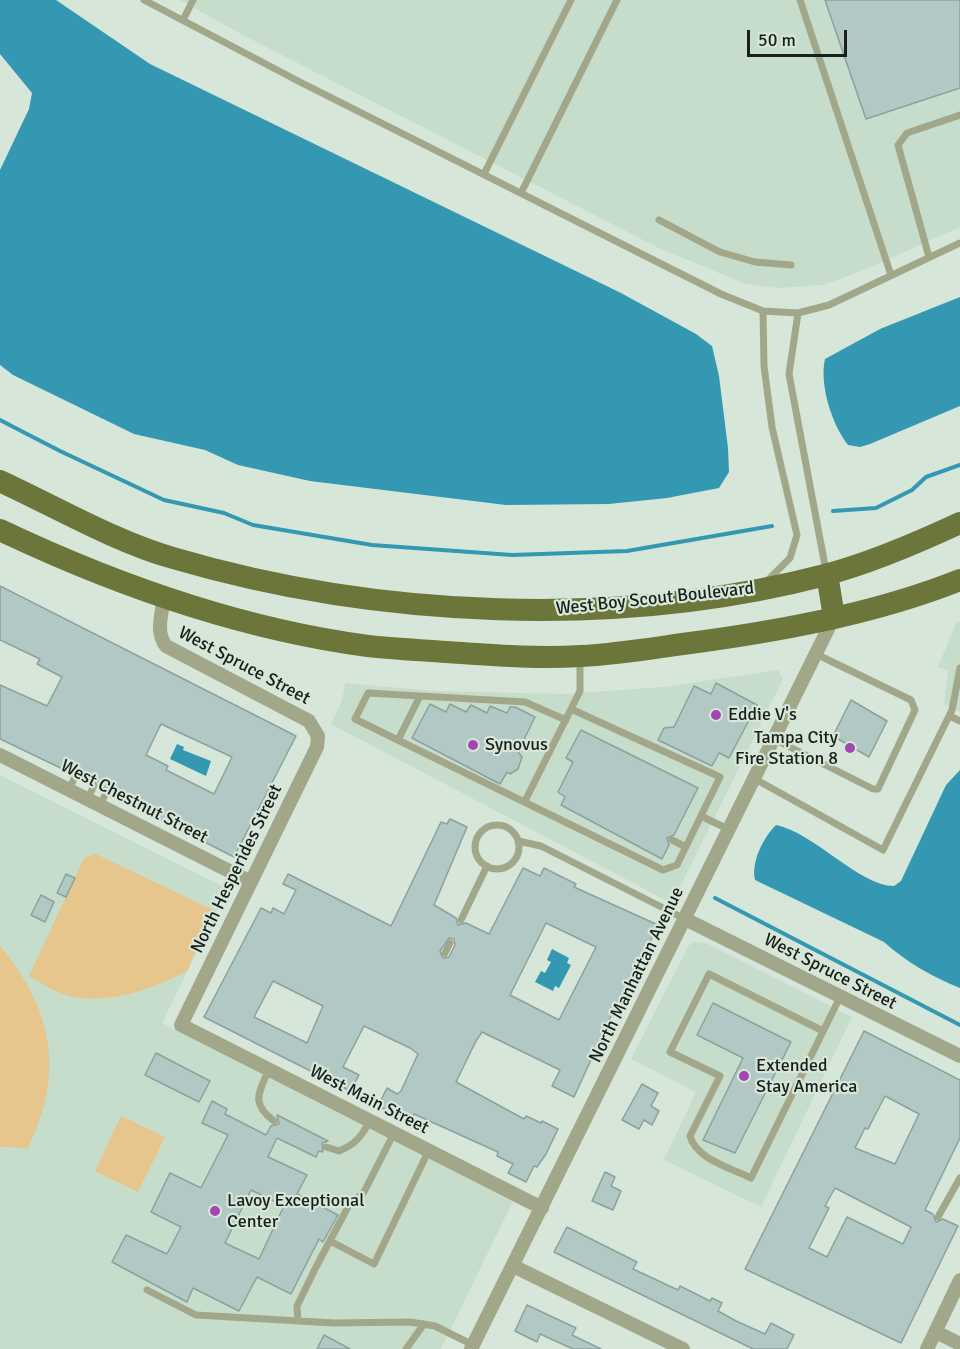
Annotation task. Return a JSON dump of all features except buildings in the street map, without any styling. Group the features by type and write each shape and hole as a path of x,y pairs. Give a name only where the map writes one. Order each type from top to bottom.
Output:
{"main road":[{"name":"West Boy Scout Boulevard","path":"1,483 171,558 288,585 371,599 484,609 564,610 641,604 756,590 827,574 918,542 960,523"},
{"path":"0,530 75,566 164,597 268,628 368,646 490,655 580,657 747,635 834,617 933,591 960,580"},
{"path":"827,574 834,617"}],"street":[{"name":"West Spruce Street","path":"164,597 159,629 161,640 166,646 309,721 315,728"},
{"name":"North Manhattan Avenue","path":"472,1347 834,617"},
{"name":"North Hesperides Street","path":"181,1025 317,747 315,728"},
{"name":"West Chestnut Street","path":"0,754 251,882"},
{"name":"West Spruce Street","path":"685,919 960,1056"},
{"name":"West Main Street","path":"181,1025 269,1069 367,1126 394,1133 542,1208"},
{"path":"513,1266 683,1349"},
{"path":"927,1349 960,1280"},
{"path":"936,1332 960,1344"}],"lane":[{"path":"144,0 522,194 722,294 763,311 798,313 830,305 960,243"},
{"path":"183,20 193,0"},
{"path":"483,174 571,0"},
{"path":"522,194 617,0"},
{"path":"800,0 891,275"},
{"path":"929,257 898,145 908,133 960,115"},
{"path":"659,220 720,252 755,262 791,265"},
{"path":"756,590 790,558 797,535 772,427 764,366 763,311"},
{"path":"798,313 789,374 827,574"},
{"path":"774,739 873,789 878,789 915,710 911,700 816,654"},
{"path":"525,801 580,691 580,657"},
{"path":"755,779 883,850 950,716 960,668"},
{"path":"566,720 525,702 368,693 355,719 663,870 677,865 720,777 668,752 634,740 571,709"},
{"path":"398,740 420,696"},
{"path":"950,716 960,721"},
{"path":"69,789 76,775"},
{"path":"94,785 94,802"},
{"path":"94,802 107,791"},
{"path":"701,816 730,830"},
{"path":"503,826 515,834 518,842 517,855 509,865 496,868 487,866 476,852 475,844 482,831 488,827 503,826"},
{"path":"672,840 686,847"},
{"path":"518,842 541,846 685,919"},
{"path":"461,921 487,866"},
{"path":"445,953 450,943"},
{"path":"823,1031 709,974 670,1052 720,1077 690,1136 699,1152 751,1178 840,997"},
{"path":"269,1069 258,1096 258,1104 262,1112 274,1121"},
{"path":"326,1146 339,1151 351,1146 367,1126"},
{"path":"298,1321 297,1306 330,1241 349,1205 364,1192 394,1133"},
{"path":"330,1241 374,1264 429,1150"},
{"path":"938,1216 960,1178"},
{"path":"147,1290 196,1315 298,1321 424,1324 435,1326 472,1347"},
{"path":"406,1349 424,1324"}],"shaded area":[{"path":"180,0 960,0 960,227 864,270 823,285 778,288 743,283 659,248 235,31"},
{"path":"960,621 960,712 944,704 948,671 938,667 956,623"},
{"path":"778,670 783,679 676,895 676,904 331,724 342,701 345,683 434,691 564,694 663,687"},
{"path":"0,775 228,889 162,1023 513,1201 441,1349 0,1349"},
{"path":"96,854 213,910 187,971 133,993 89,999 63,994 29,976 84,858"},
{"name":"Extended Stay America","path":"695,942 706,943 852,1017 761,1207 664,1160 696,1092 631,1059 689,945"},
{"path":"0,946 32,994 42,1018 48,1042 47,1094 40,1120 28,1148 0,1147"},
{"path":"121,1116 165,1137 138,1192 95,1171"}],"water":[{"path":"0,0 56,0 150,64 621,293 696,334 712,346 719,376 729,472 719,488 667,498 609,504 506,505 310,481 238,465 205,450 134,434 13,375 0,365 0,170 29,109 32,93 0,54"},
{"path":"960,297 960,406 870,444 860,447 848,445 837,427 828,404 824,380 825,359 880,329"},
{"path":"177,744 184,747 183,750 211,761 206,776 170,759"},
{"path":"960,770 960,988 920,968 884,942 755,880 756,858 776,825 806,838 866,878 880,884 894,886 901,881 946,785"},
{"path":"552,949 569,958 567,963 571,965 559,988 555,986 553,991 535,982 541,971 545,973 551,962 547,960"}],"waterway":[{"path":"0,420 164,500 224,513 253,525 372,545 512,555 627,551 772,526"},
{"path":"833,511 876,508 912,490 926,477 960,465"},
{"path":"715,898 960,1025"}],"place":[{"name":"Eddie V's","path":"716,715"},
{"name":"Synovus","path":"473,745"},
{"name":"Tampa City Fire Station 8","path":"850,748"},
{"name":"Extended Stay America","path":"744,1076"},
{"name":"Lavoy Exceptional Center","path":"215,1211"}]}
